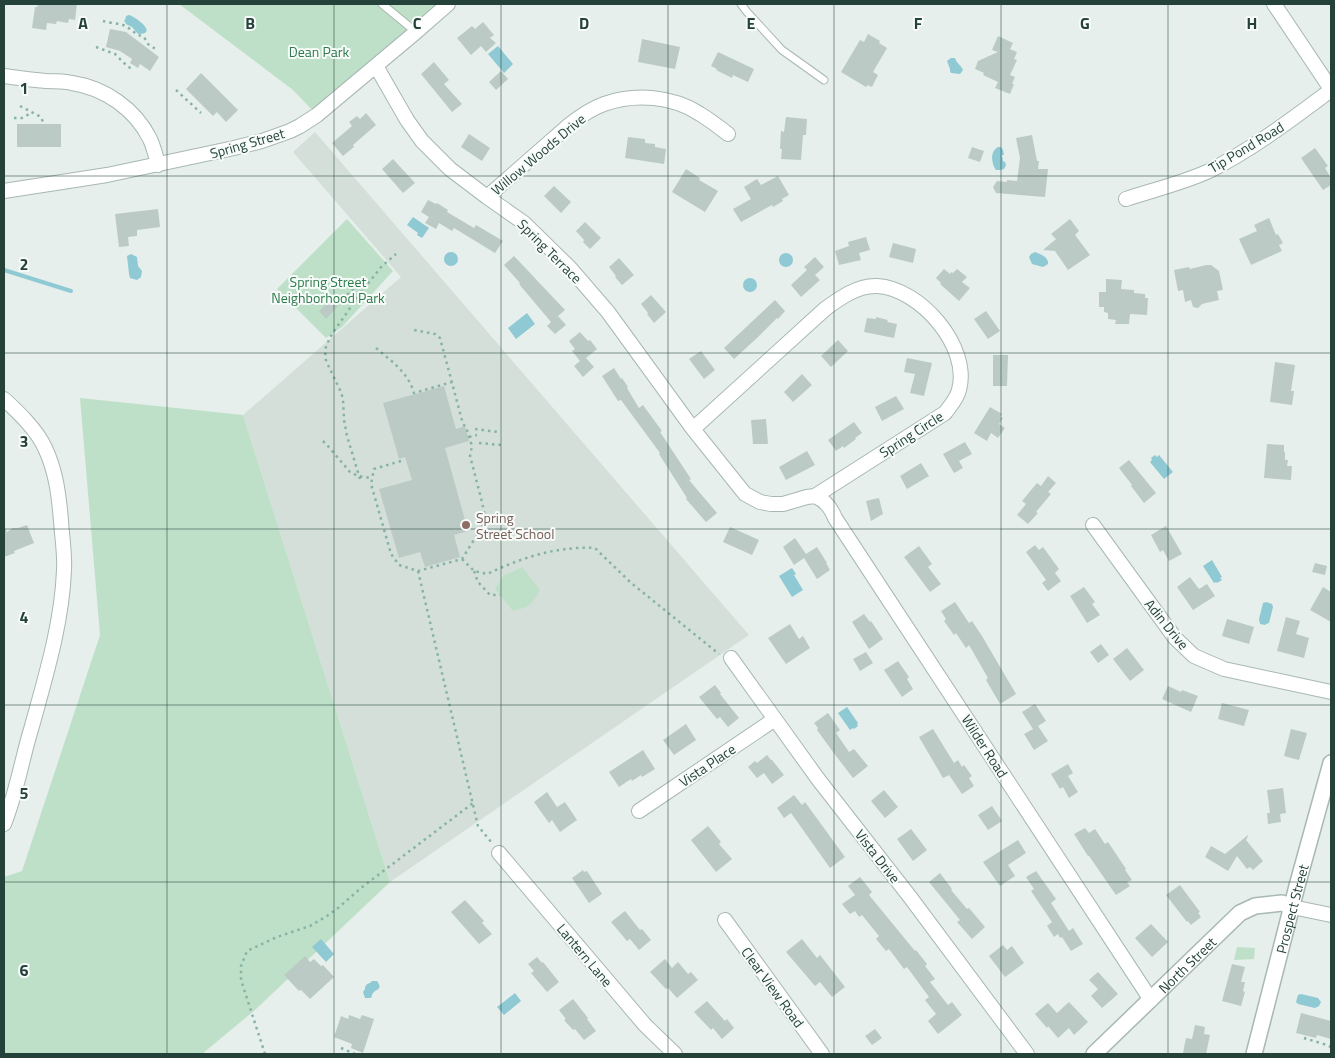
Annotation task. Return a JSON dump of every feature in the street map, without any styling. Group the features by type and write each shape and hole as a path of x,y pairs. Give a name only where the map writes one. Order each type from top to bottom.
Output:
{"street":[{"name":"Spring Street","path":"4,191 158,165 262,141 290,131 317,115 448,4"},
{"path":"1274,4 1331,90"},
{"name":"Spring Terrace","path":"376,66 407,120 422,141 450,169 524,223 570,268 608,312 693,428"},
{"path":"4,76 75,83 108,95 138,121 149,138 158,165"},
{"name":"Tip Pond Road","path":"1126,199 1186,180 1225,163 1276,130 1331,90"},
{"name":"Willow Woods Drive","path":"487,197 575,120 605,104 638,98 663,99 681,104 699,113 728,134"},
{"name":"Spring Circle","path":"878,286 912,297 919,302 943,328 955,346 959,359 961,373 960,389 945,413 815,496 783,504 771,504 760,502 745,494 693,428 824,310 844,296 860,288 878,286"},
{"path":"4,399 37,435 45,446 51,462 59,494 64,569 61,606 49,664 23,756 10,791 11,806 4,824"},
{"name":"Wilder Road","path":"815,496 831,509 835,518 1150,1000"},
{"name":"Adin Drive","path":"1093,525 1175,638 1194,656 1224,669 1331,692"},
{"name":"Vista Drive","path":"731,658 817,777 910,897 1027,1054"},
{"name":"Vista Place","path":"639,811 775,719"},
{"name":"Prospect Street","path":"1254,1054 1331,763"},
{"name":"Lantern Lane","path":"499,853 645,1025 675,1054"},
{"name":"North Street","path":"1094,1054 1240,913 1255,906 1282,903 1292,907"},
{"path":"1292,907 1331,915"},
{"name":"Clear View Road","path":"724,920 822,1054"}],"lane":[{"path":"382,4 416,32"},
{"path":"740,4 782,50 824,80"}],"path":[{"path":"102,21 122,24 134,33 144,37 148,44 157,50"},
{"path":"96,47 115,54 128,67 131,68 133,66"},
{"path":"176,90 201,113"},
{"path":"20,106 41,116 43,122"},
{"path":"14,118 22,118 32,112"},
{"path":"360,478 345,428 341,392 325,358 326,346 332,334 362,291 382,266 396,254"},
{"path":"338,304 356,286 362,291"},
{"path":"401,461 374,469 371,484 391,554 399,565 418,571 462,559 481,530 485,517 470,456 472,446 466,427 463,424 440,338 435,334 414,330"},
{"path":"376,348 400,368 412,384 414,392 452,382"},
{"path":"475,429 498,432"},
{"path":"470,438 477,435"},
{"path":"323,441 350,472 360,478 371,478"},
{"path":"479,443 501,445"},
{"path":"474,571 487,574 528,556 578,547 595,548 630,582 717,653 731,658"},
{"path":"462,559 474,571 478,582 490,596 500,595"},
{"path":"418,571 478,826 499,853"},
{"path":"265,1054 241,980 241,966 247,951 277,937 310,926 338,908 361,888 472,803"},
{"path":"1304,1038 1324,1043 1331,1047"},
{"path":"341,1048 355,1054"}],"shaded area":[{"name":"Spring Street School","path":"315,132 749,635 390,882 243,415 401,277 293,152"}],"green space":[{"name":"Dean Park","path":"179,4 448,4 317,115 293,90"},
{"name":"Spring Street Neighborhood Park","path":"347,219 393,271 342,327 326,338 277,289"},
{"path":"80,398 243,415 390,882 255,1010 202,1054 4,1054 4,877 22,871 100,635"},
{"path":"522,567 540,590 530,604 513,611 495,589 503,576"},
{"path":"1237,947 1255,948 1254,959 1234,960"}],"water":[{"path":"129,15 144,25 146,31 144,33 138,34 132,27 126,24 124,20"},
{"path":"498,46 513,64 504,73 488,54"},
{"path":"955,58 962,68 963,70 960,74 951,73 947,61"},
{"path":"1001,147 1003,150 1003,161 1006,165 1004,169 996,170 992,157 995,149"},
{"path":"413,217 429,228 422,238 407,225"},
{"path":"451,252 456,254 458,259 456,264 451,266 446,264 444,259 446,254"},
{"path":"1035,252 1046,258 1048,264 1043,267 1032,264 1029,257"},
{"path":"786,253 791,255 793,260 791,265 786,267 781,265 779,260 781,255"},
{"path":"131,254 137,257 138,266 142,271 141,277 137,280 130,278 129,274 127,256"},
{"path":"750,278 755,280 757,285 755,290 750,292 745,290 743,285 745,280"},
{"path":"527,313 535,324 516,339 508,328"},
{"path":"1155,455 1157,457 1159,455 1173,472 1164,479 1150,462 1151,458"},
{"path":"1212,560 1222,577 1220,578 1222,580 1217,583 1214,583 1203,566"},
{"path":"792,568 803,590 792,597 779,576"},
{"path":"1263,603 1272,604 1273,607 1269,623 1265,625 1260,624 1259,619"},
{"path":"847,707 858,723 858,726 850,730 838,713"},
{"path":"321,939 334,954 326,962 312,947"},
{"path":"372,981 377,981 379,987 371,998 365,998 363,992 365,987"},
{"path":"515,993 521,1001 504,1015 497,1007"},
{"path":"1298,995 1318,998 1321,1002 1319,1006 1315,1008 1298,1004 1296,1002"}],"building":[{"path":"38,4 77,4 75,20 69,19 68,23 57,21 56,24 47,23 46,30 32,28 35,7"},
{"path":"483,22 494,35 490,38 496,43 486,52 481,46 471,55 457,38 472,26 475,29"},
{"path":"110,29 126,32 159,57 150,71 140,64 138,68 130,63 132,59 120,51 106,47"},
{"path":"868,34 887,48 873,72 878,75 872,87 868,85 866,87 841,72 860,40 864,42"},
{"path":"998,36 1013,43 1010,49 1017,52 1014,59 1017,60 1010,75 1015,77 1010,94 995,88 998,82 975,69 978,61 998,52 992,50"},
{"path":"642,39 680,47 675,69 638,62"},
{"path":"718,52 754,69 748,82 733,75 732,78 711,66"},
{"path":"434,62 449,80 444,84 462,104 452,112 421,74"},
{"path":"501,71 508,79 496,90 489,82"},
{"path":"201,73 238,110 226,122 217,112 213,116 186,89"},
{"path":"366,113 376,125 343,156 332,143 352,126 349,122 357,116 360,119"},
{"path":"786,117 807,119 806,135 803,135 801,160 781,159 781,131 784,132"},
{"path":"17,124 61,124 61,147 17,147"},
{"path":"469,134 490,148 482,161 461,147"},
{"path":"1032,135 1037,161 1039,161 1038,169 1048,169 1045,197 996,193 993,187 997,181 1017,181 1020,158 1016,138"},
{"path":"628,137 645,139 645,143 655,144 655,147 666,149 664,164 625,158"},
{"path":"972,147 984,151 980,162 968,158"},
{"path":"1315,148 1328,166 1325,168 1331,178 1331,185 1323,190 1301,158"},
{"path":"393,159 415,183 403,193 382,169"},
{"path":"686,169 700,178 699,180 718,191 705,212 672,192"},
{"path":"778,176 789,195 773,207 772,205 741,222 733,209 751,199 744,187 757,179 761,185"},
{"path":"554,186 571,202 561,213 544,196"},
{"path":"428,200 437,203 448,210 447,212 474,228 476,225 503,241 495,253 454,228 452,231 439,223 436,229 425,223 429,217 421,212"},
{"path":"158,209 160,227 137,230 137,236 128,237 129,246 119,247 115,214"},
{"path":"1269,218 1276,235 1278,234 1283,243 1279,245 1282,251 1251,265 1239,239 1257,231 1254,225"},
{"path":"1070,219 1079,231 1075,235 1090,255 1068,270 1055,251 1043,250 1056,239 1051,234"},
{"path":"585,222 601,238 590,249 576,231"},
{"path":"866,237 870,250 859,253 861,260 839,265 835,251 849,246 848,242"},
{"path":"893,243 916,249 913,263 889,257"},
{"path":"514,256 565,310 558,316 566,325 555,334 547,326 551,322 504,265"},
{"path":"815,257 824,267 815,275 820,280 801,297 791,285 807,270 804,267"},
{"path":"619,258 634,275 622,285 609,267"},
{"path":"1211,265 1219,271 1223,290 1217,291 1219,300 1202,304 1198,308 1193,307 1191,300 1185,302 1183,290 1178,291 1174,270"},
{"path":"944,269 950,274 957,269 967,277 962,282 970,288 959,301 936,278"},
{"path":"1106,279 1122,280 1121,289 1134,290 1134,293 1145,294 1145,298 1148,298 1147,315 1130,314 1129,324 1115,324 1116,320 1108,319 1108,313 1104,312 1104,307 1099,307 1099,292 1106,292"},
{"path":"651,295 666,312 654,323 641,304"},
{"path":"331,299 338,306 326,319 319,311"},
{"path":"775,300 785,311 734,359 724,348"},
{"path":"986,311 1000,331 988,339 974,319"},
{"path":"876,317 897,324 894,338 864,332 867,318 876,319"},
{"path":"580,332 597,349 586,358 594,367 583,377 574,366 580,361 572,351 575,349 569,341"},
{"path":"838,340 848,351 831,367 821,356"},
{"path":"701,351 715,370 704,379 689,359"},
{"path":"993,355 1008,355 1007,386 993,386"},
{"path":"907,358 932,363 924,396 910,393 915,374 904,372"},
{"path":"1275,362 1295,365 1291,391 1294,391 1292,405 1270,402"},
{"path":"614,368 628,387 639,408 643,405 662,431 660,432 691,479 689,480 717,513 706,522 686,499 660,453 621,400 618,401 602,376"},
{"path":"802,374 812,385 793,402 784,392"},
{"name":"Spring Street School","path":"444,386 456,429 465,426 469,441 445,448 468,531 454,535 460,557 425,567 420,552 399,558 379,489 412,480 405,457 399,459 383,403"},
{"path":"896,396 904,409 882,421 875,407"},
{"path":"990,407 1002,414 1000,417 1003,418 999,424 1005,428 998,438 991,433 987,441 974,433"},
{"path":"766,419 768,444 753,444 751,420"},
{"path":"854,422 862,433 844,448 843,446 836,451 828,440"},
{"path":"965,442 972,454 959,461 963,468 954,473 943,454"},
{"path":"1267,444 1284,445 1285,460 1288,460 1287,466 1292,466 1291,480 1264,478"},
{"path":"807,451 815,465 786,480 779,467"},
{"path":"1129,460 1156,493 1144,503 1119,468"},
{"path":"921,463 929,476 907,489 900,476"},
{"path":"1048,476 1056,483 1048,492 1051,494 1028,524 1017,515 1026,504 1022,501 1037,483 1041,486"},
{"path":"879,498 883,514 871,521 866,501"},
{"path":"4,525 7,532 13,528 27,525 34,543 4,557"},
{"path":"1166,526 1182,554 1169,561 1163,550 1160,552 1151,535"},
{"path":"730,527 759,540 752,555 723,542"},
{"path":"795,538 806,554 817,547 830,570 817,579 804,558 794,565 783,547"},
{"path":"1035,545 1039,550 1043,547 1059,569 1055,573 1061,581 1048,591 1042,583 1046,580 1026,552"},
{"path":"919,546 932,564 928,567 941,584 930,592 904,557"},
{"path":"1315,563 1327,566 1325,575 1312,572"},
{"path":"1190,577 1199,589 1207,584 1215,596 1193,610 1177,587"},
{"path":"1084,587 1095,602 1092,604 1100,615 1087,623 1070,596"},
{"path":"1323,587 1331,592 1331,622 1310,610"},
{"path":"955,602 969,623 972,621 982,636 1016,694 1000,704 969,645 966,648 956,633 954,635 944,621 946,619 941,611"},
{"path":"864,614 883,639 869,649 852,622"},
{"path":"1286,617 1300,621 1296,634 1309,638 1304,658 1277,651"},
{"path":"1227,619 1254,627 1249,644 1222,636"},
{"path":"790,624 799,639 803,636 810,648 786,664 768,638"},
{"path":"1101,644 1109,655 1098,663 1090,652"},
{"path":"1127,648 1144,670 1130,681 1113,659"},
{"path":"866,652 873,663 860,671 853,659"},
{"path":"898,661 909,677 907,679 913,689 902,697 884,670"},
{"path":"715,685 739,718 728,727 720,717 717,719 699,697"},
{"path":"1168,686 1181,692 1182,690 1198,696 1191,712 1162,699"},
{"path":"1222,703 1249,710 1244,726 1218,719"},
{"path":"1035,704 1046,721 1038,726 1048,741 1034,750 1024,734 1033,729 1022,712"},
{"path":"828,713 840,730 836,733 849,752 854,749 868,766 853,778 817,730 818,728 814,723"},
{"path":"686,724 696,740 674,755 663,740"},
{"path":"933,729 954,763 958,760 962,767 964,765 972,776 969,778 974,786 962,794 949,775 943,778 919,737"},
{"path":"1291,729 1307,733 1299,760 1284,756"},
{"path":"643,750 655,769 642,777 641,775 632,781 631,779 619,787 609,772"},
{"path":"767,755 784,775 772,784 764,773 757,778 748,767"},
{"path":"1068,764 1073,773 1068,776 1078,792 1069,798 1063,787 1060,789 1051,774"},
{"path":"1283,788 1286,813 1280,814 1281,822 1268,824 1267,813 1270,813 1267,790"},
{"path":"884,790 898,807 885,818 871,801"},
{"path":"547,792 557,807 565,802 577,820 560,832 552,820 549,823 534,802"},
{"path":"794,795 802,805 805,802 845,857 830,868 791,813 784,818 777,808"},
{"path":"992,806 1002,821 988,830 978,815"},
{"path":"708,826 721,842 719,844 732,859 716,872 691,840"},
{"path":"1085,828 1089,833 1095,829 1105,844 1108,842 1132,880 1127,882 1130,886 1116,895 1074,834"},
{"path":"911,829 927,850 913,861 897,839"},
{"path":"1248,835 1246,840 1263,861 1253,870 1250,867 1247,869 1237,856 1228,871 1205,857 1211,846 1225,854"},
{"path":"1018,840 1026,853 1008,865 1015,876 1000,886 983,862"},
{"path":"583,870 584,872 587,871 602,894 589,903 572,878"},
{"path":"1036,871 1056,899 1051,903 1069,931 1073,928 1083,944 1071,951 1062,937 1060,938 1058,934 1054,937 1047,926 1052,922 1031,891 1034,889 1026,877"},
{"path":"940,873 951,890 985,927 972,939 957,922 960,920 929,882"},
{"path":"860,877 872,892 869,895 927,964 925,966 935,979 930,982 948,1005 952,1002 962,1015 938,1034 928,1021 936,1014 925,1000 929,997 907,967 904,969 889,949 886,951 876,939 879,936 862,915 859,917 855,911 850,914 842,904 855,895 848,886"},
{"path":"1180,885 1200,912 1198,913 1201,917 1191,925 1166,895"},
{"path":"465,900 484,921 482,923 492,934 479,944 451,912"},
{"path":"625,911 640,930 642,929 651,940 639,950 630,939 627,941 611,922"},
{"path":"1151,924 1168,942 1152,957 1135,938"},
{"path":"802,939 817,958 820,955 845,987 832,997 820,982 815,986 786,952"},
{"path":"1003,945 1007,950 1012,946 1024,963 1005,977 989,956"},
{"path":"305,956 310,962 314,959 321,966 323,965 334,977 310,999 301,990 299,991 284,975"},
{"path":"537,957 559,982 547,992 531,973 534,971 528,964"},
{"path":"665,959 672,968 678,962 688,974 691,972 698,980 677,998 650,972"},
{"path":"1232,964 1245,967 1241,982 1245,982 1243,991 1245,992 1241,1006 1222,1001"},
{"path":"1098,972 1118,994 1102,1008 1091,996 1098,989 1089,980"},
{"path":"573,999 596,1031 584,1040 564,1020 566,1019 559,1010"},
{"path":"707,1001 734,1028 722,1039 713,1028 711,1030 694,1012"},
{"path":"1069,1002 1088,1022 1074,1035 1069,1028 1058,1038 1035,1014 1048,1003 1057,1013"},
{"path":"1301,1013 1331,1021 1331,1039 1317,1035 1316,1038 1296,1033"},
{"path":"349,1015 360,1019 362,1015 374,1019 363,1053 351,1048 352,1044 334,1037 341,1016 348,1019"},
{"path":"1195,1025 1205,1027 1204,1034 1210,1035 1206,1054 1183,1053 1186,1038 1192,1039"},
{"path":"875,1029 882,1038 872,1045 865,1036"}],"waterway":[{"path":"4,270 71,291"}],"place":[{"name":"Spring Street School","path":"466,525"}]}
